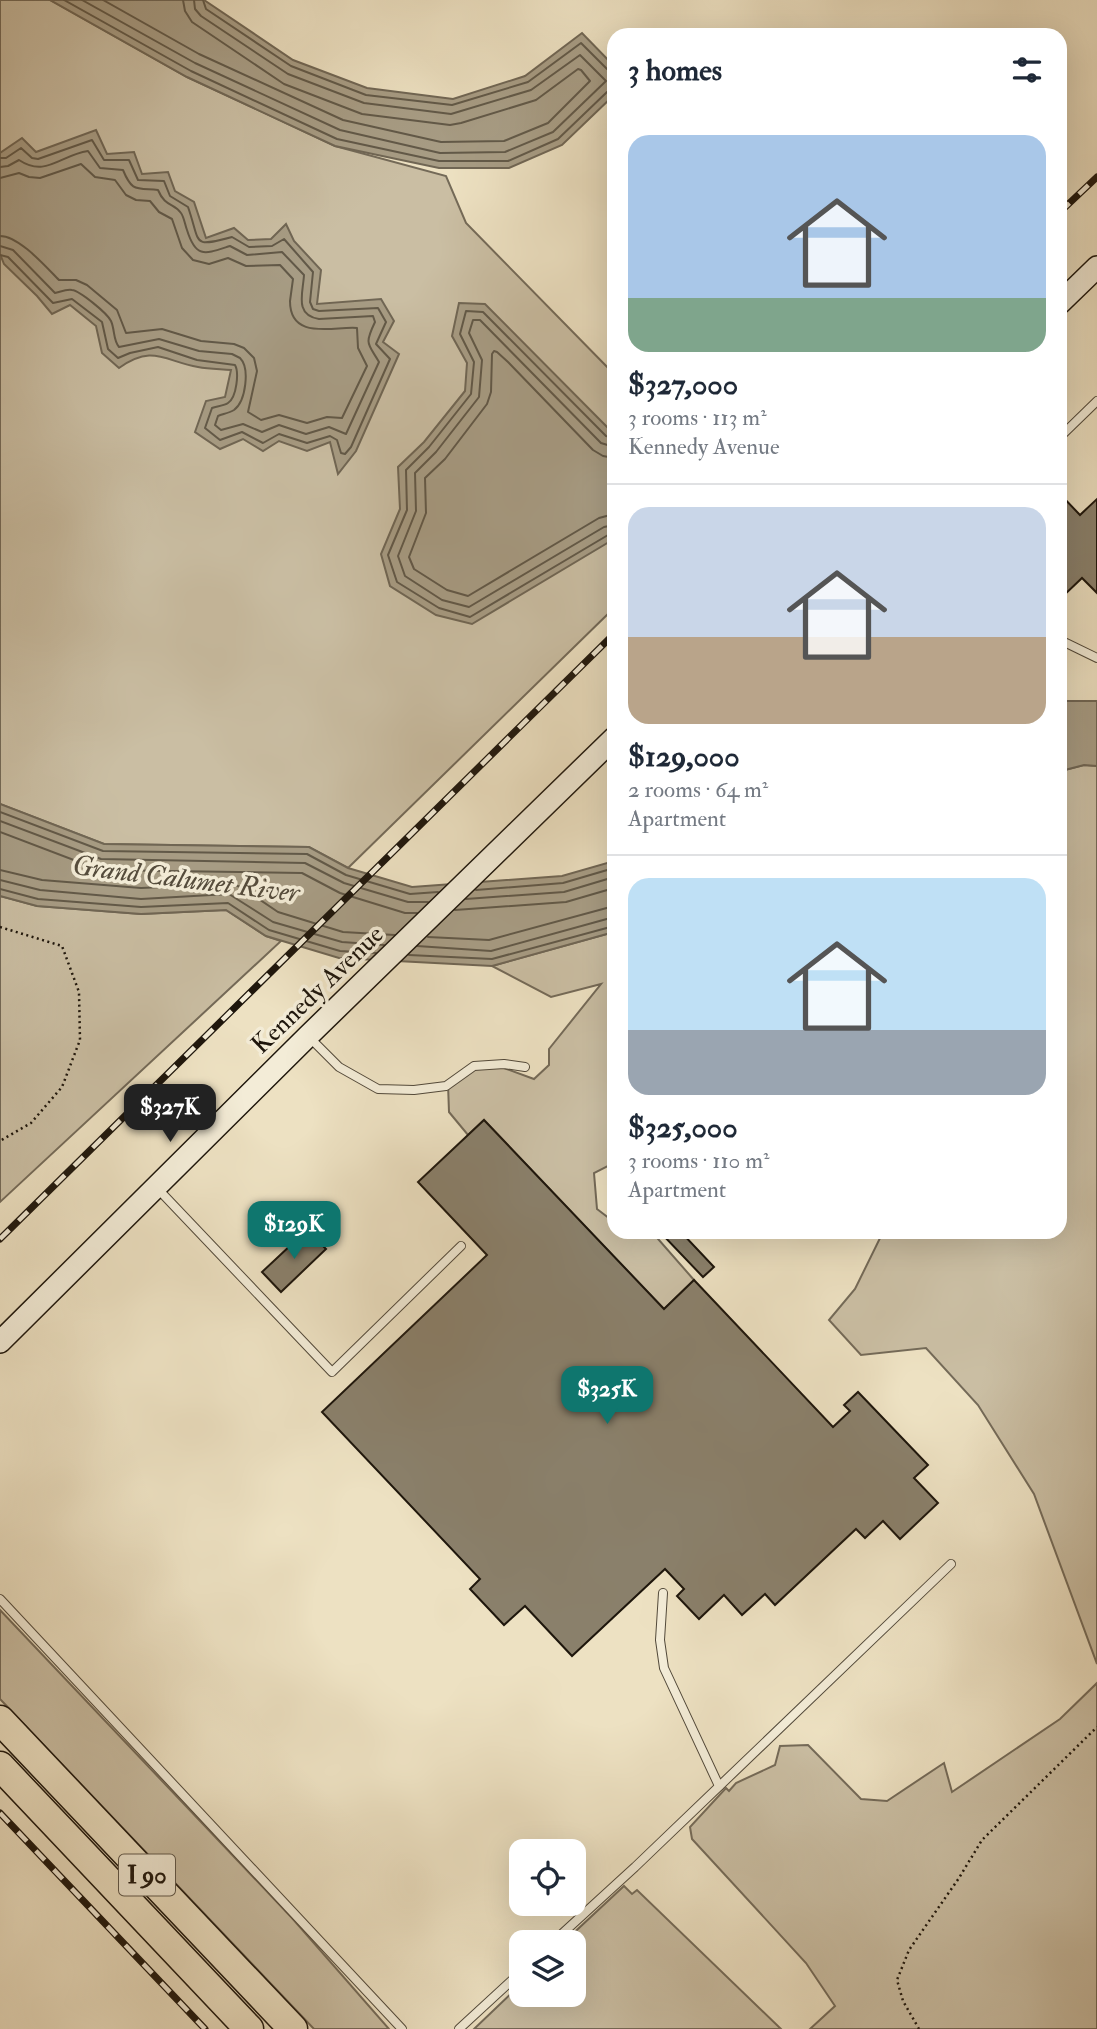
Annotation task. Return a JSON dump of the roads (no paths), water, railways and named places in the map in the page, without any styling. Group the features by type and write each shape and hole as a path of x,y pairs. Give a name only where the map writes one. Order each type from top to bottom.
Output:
{"highway":[{"name":"I 90","path":"0,1720 293,2029"},
{"name":"I 90","path":"0,1766 249,2029"}],"main road":[{"path":"1067,296 1097,267"},
{"name":"Kennedy Avenue","path":"0,1342 307,1036 370,978 607,745"}],"lane":[{"path":"1067,430 1097,401"},
{"path":"1067,643 1097,658"},
{"path":"307,1036 339,1067 379,1090 446,1086 474,1066 504,1064 525,1067"},
{"path":"157,1188 332,1372 461,1247"},
{"path":"566,1930 951,1564"},
{"path":"663,1593 660,1640 664,1668 719,1786"},
{"path":"0,1599 402,2029"},
{"path":"458,2029 509,1983"}],"water":[{"path":"50,0 204,0 293,60 367,88 453,99 525,76 582,33 607,59 607,102 562,145 509,168 439,168 335,146 187,77"},
{"path":"96,130 107,154 134,152 142,174 168,172 175,191 194,202 206,238 234,228 248,240 271,239 286,224 294,241 321,270 317,304 381,299 394,321 383,342 399,354 356,451 338,474 330,442 307,451 279,441 263,451 243,439 220,449 195,432 206,401 225,397 231,370 198,367 158,356 141,357 119,368 102,353 96,326 70,305 52,314 4,264 0,254 0,153 22,138 36,152"},
{"path":"459,303 485,304 607,427 607,543 472,624 436,615 390,586 381,554 400,509 398,467 424,442 465,391 467,363 452,336"},
{"path":"1067,701 1097,701 1097,766 1084,765 1067,769"},
{"name":"Grand Calumet River","path":"0,804 104,844 309,847 348,868 412,887 562,876 607,863 607,934 492,966 339,958 266,936 226,910 141,914 37,906 0,896"}],"railway":[{"path":"1067,205 1097,177"},
{"path":"0,1239 607,641"},
{"path":"0,1813 205,2029"}]}
